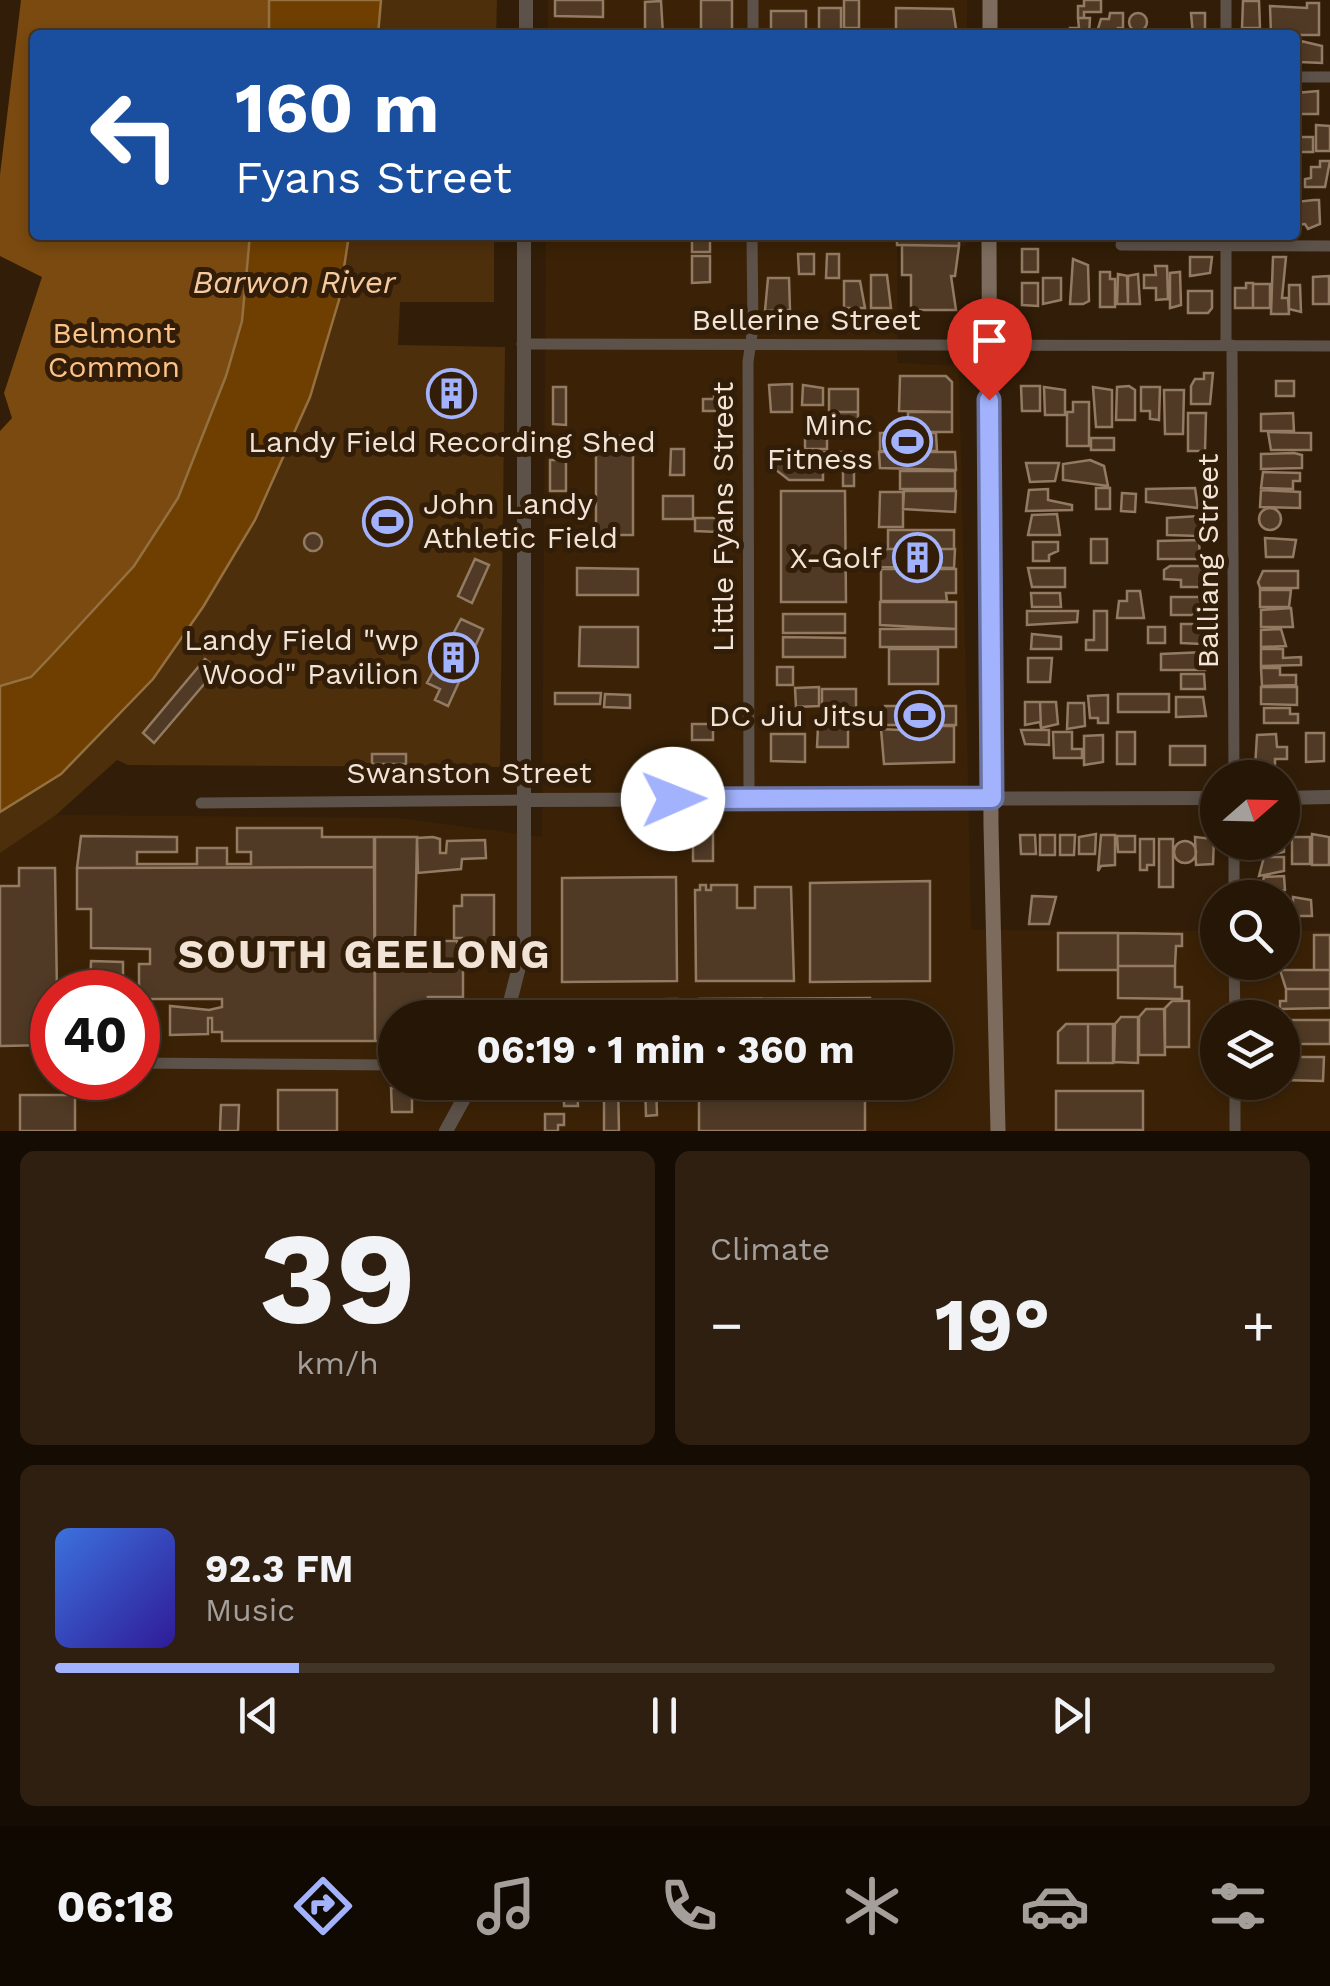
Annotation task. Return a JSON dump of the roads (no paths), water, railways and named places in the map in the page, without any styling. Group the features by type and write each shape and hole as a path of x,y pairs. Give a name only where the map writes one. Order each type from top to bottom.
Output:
{"main road":[{"path":"990,0 990,30"},
{"path":"989,240 998,1131"}],"street":[{"path":"526,0 526,30"},
{"path":"753,0 753,30"},
{"path":"1226,0 1226,30"},
{"path":"1300,78 1330,77"},
{"path":"511,1000 524,947 524,240"},
{"name":"Little Fyans Street","path":"749,798 752,240"},
{"path":"1121,246 1226,241 1330,246"},
{"name":"Balliang Street","path":"1226,241 1234,760"},
{"name":"Bellerine Street","path":"522,344 1330,346"},
{"path":"1300,798 1330,797"},
{"name":"Swanston Street","path":"201,803 1200,798"},
{"path":"160,1063 378,1065"},
{"path":"446,1131 463,1100"},
{"path":"1235,1100 1235,1131"}],"water":[{"path":"269,0 381,0 378,30 269,30"},
{"name":"Barwon River","path":"250,240 348,240 339,300 310,397 255,520 203,607 153,679 61,774 0,812 0,686 31,677 134,566 178,498 226,376 242,321"}],"place":[{"name":"Landy Field Recording Shed","path":"452,393"},
{"name":"Minc Fitness","path":"908,442"},
{"name":"John Landy Athletic Field","path":"388,521"},
{"name":"X-Golf","path":"917,558"},
{"name":"Landy Field \"wp Wood\" Pavilion","path":"454,657"},
{"name":"DC Jiu Jitsu","path":"920,716"}],"district":[{"name":"SOUTH GEELONG","path":"365,954"}],"park label":[{"name":"Belmont Common","path":"114,350"}]}
